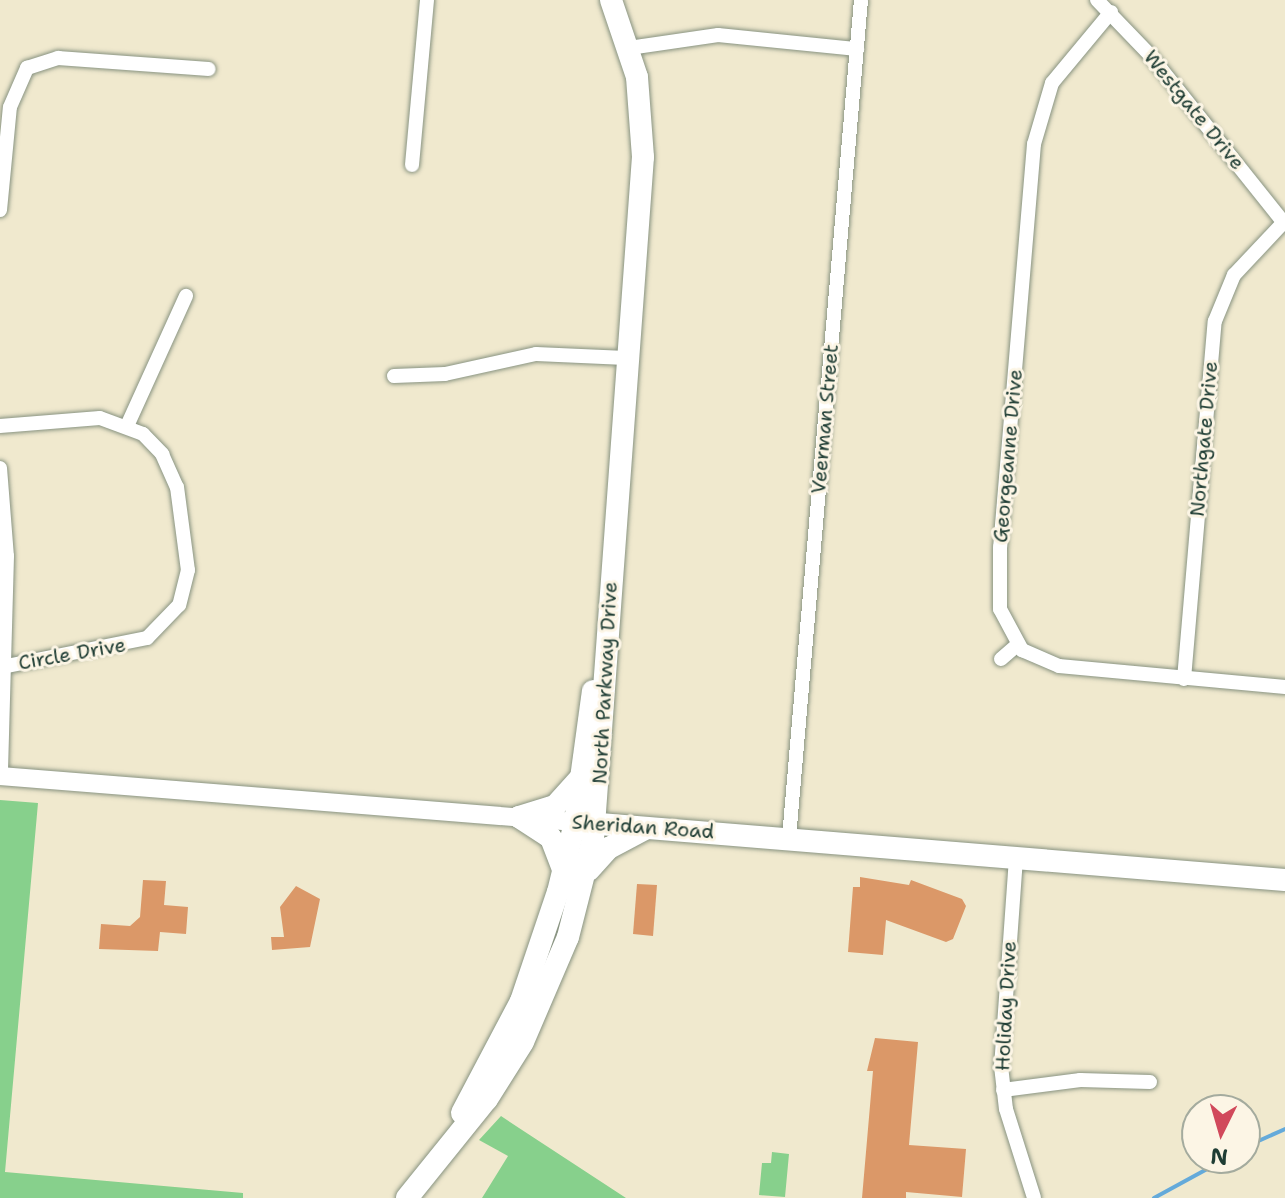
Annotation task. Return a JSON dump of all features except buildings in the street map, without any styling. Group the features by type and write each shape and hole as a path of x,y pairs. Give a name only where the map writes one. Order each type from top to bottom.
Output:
{"main road":[{"name":"North Parkway Drive","path":"407,1198 514,1016 574,875 585,823 612,548 643,157 643,116 629,48 611,0"},
{"path":"591,776 615,803 649,828 609,848 574,875 551,838 519,817 555,806 591,776"},
{"name":"Sheridan Road","path":"585,823 1285,880"}],"street":[{"path":"412,165 427,0"},
{"name":"Veerman Street","path":"789,838 861,0"},
{"name":"Westgate Drive","path":"1097,0 1111,12 1284,223"},
{"name":"Georgeanne Drive","path":"1017,645 1000,609 998,577 1034,144 1052,83 1111,12"},
{"path":"629,48 718,35 857,49"},
{"path":"0,210 12,94 22,73 34,63 58,58 209,69"},
{"name":"Northgate Drive","path":"1184,679 1215,321 1234,275 1284,223"},
{"path":"127,426 186,296"},
{"path":"394,376 445,374 536,354 626,358"},
{"name":"Circle Drive","path":"0,426 80,417 127,426 162,454 177,487 188,570 179,605 163,627 130,645 2,667"},
{"path":"0,468 7,556 1,776"},
{"path":"1001,659 1017,645 1059,666 1285,687"},
{"name":"Sheridan Road","path":"1,776 585,823"},
{"name":"Holiday Drive","path":"1016,858 1002,1038 1003,1090 1034,1198"},
{"path":"1003,1090 1080,1080 1150,1082"}],"green space":[{"path":"0,800 38,803 5,1172 243,1193 243,1198 0,1198"},
{"path":"501,1116 626,1198 482,1198 508,1156 479,1140"},
{"path":"772,1152 789,1154 785,1197 759,1195 762,1163 771,1163"}],"waterway":[{"path":"1261,1140 1285,1129"},
{"path":"1154,1198 1198,1174"}]}
